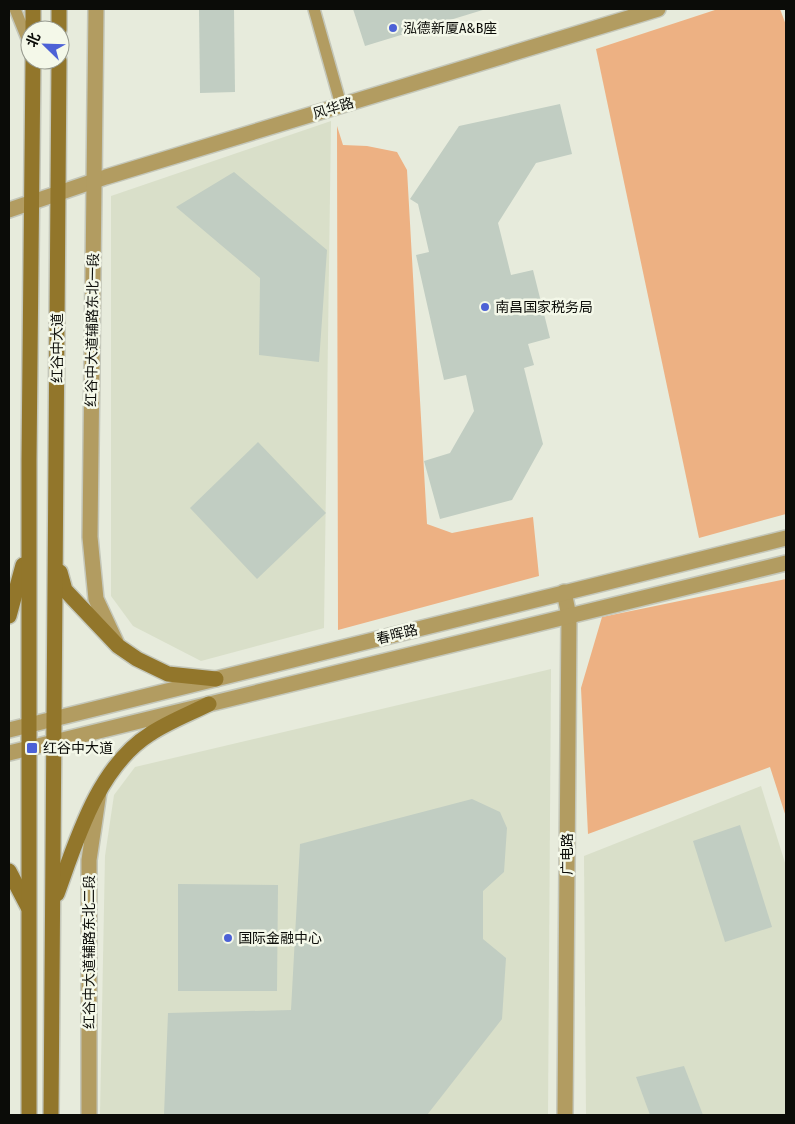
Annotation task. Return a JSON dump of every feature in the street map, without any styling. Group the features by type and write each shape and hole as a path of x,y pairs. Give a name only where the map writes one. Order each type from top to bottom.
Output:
{"main road":[{"name":"红谷中大道","path":"29,1115 29,542 33,70"},
{"name":"红谷中大道","path":"52,1115 59,70"},
{"path":"9,616 29,542"},
{"path":"56,559 65,590 118,646 137,659 168,674 216,679"},
{"path":"53,905 77,840 100,790 126,754 150,734 208,704"},
{"path":"9,871 30,911"}],"street":[{"name":"红谷中大道辅路东北一段","path":"96,9 90,537 96,599 118,646"},
{"name":"风华路","path":"9,210 94,180 658,9"},
{"name":"春晖路","path":"9,730 786,538"},
{"name":"春晖路","path":"9,753 786,563"},
{"name":"广电路","path":"564,592 569,616 565,1115"},
{"name":"红谷中大道辅路东北二段","path":"88,1115 90,860 100,790"}],"lane":[{"path":"15,9 20,21"},
{"path":"314,9 341,105"}],"shaded area":[{"path":"718,9 780,9 786,25 786,514 699,538 596,49"},
{"path":"331,121 324,628 201,661 133,626 111,596 111,196"},
{"path":"337,126 343,145 367,146 397,152 407,170 427,524 452,533 533,517 539,576 338,630"},
{"path":"786,579 786,817 770,767 588,834 581,688 602,617"},
{"path":"551,669 548,1115 100,1115 105,856 114,795 135,767"},
{"path":"761,786 786,866 786,1115 586,1115 584,856"}],"building":[{"path":"199,9 234,9 235,92 200,93"},
{"name":"泓德新厦A&B座","path":"353,9 486,9 365,46"},
{"name":"南昌国家税务局","path":"560,104 572,154 536,163 498,223 511,275 533,270 550,338 528,344 534,365 524,368 543,444 512,500 440,519 424,461 450,453 474,411 466,375 444,380 416,255 429,252 418,204 410,199 459,126"},
{"path":"234,172 327,250 319,362 259,355 260,278 176,207"},
{"path":"258,442 326,513 257,579 190,508"},
{"path":"472,799 500,812 507,828 504,872 483,891 483,939 506,958 502,1019 427,1115 164,1115 168,1013 291,1010 300,844"},
{"path":"740,825 772,927 725,942 693,841"},
{"name":"国际金融中心","path":"178,884 278,885 277,991 178,991"},
{"path":"684,1066 703,1115 650,1115 636,1077"}],"place":[{"name":"泓德新厦A&B座","path":"393,28"},
{"name":"南昌国家税务局","path":"485,307"},
{"name":"红谷中大道","path":"32,748"},
{"name":"国际金融中心","path":"228,938"}]}
